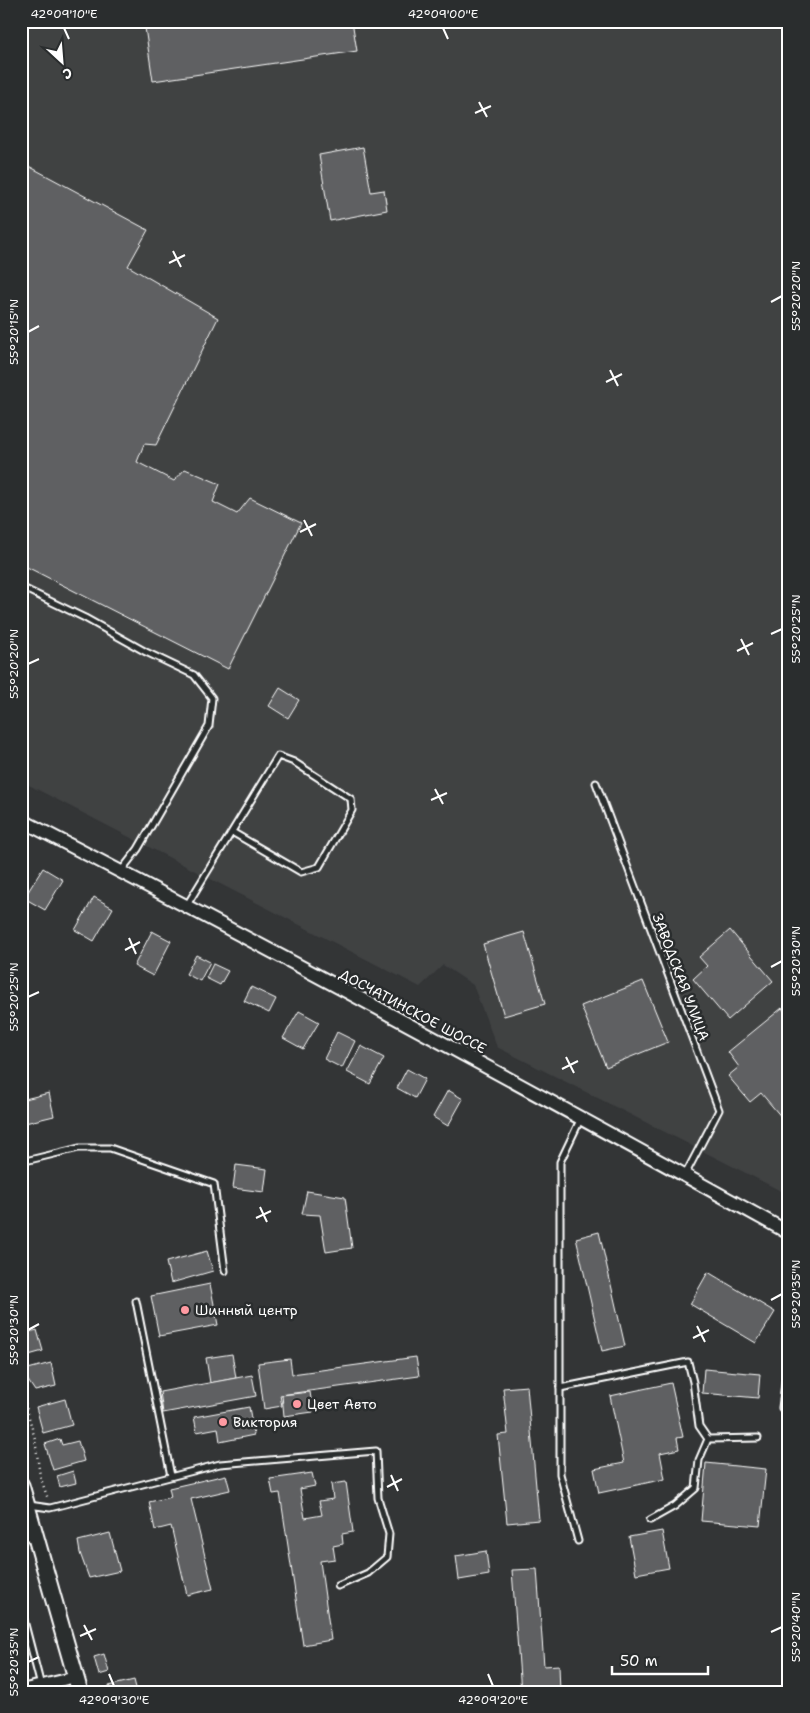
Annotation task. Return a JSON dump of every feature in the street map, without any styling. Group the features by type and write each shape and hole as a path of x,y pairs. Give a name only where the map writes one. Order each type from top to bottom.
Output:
{"main road":[{"path":"22,1487 26,1504 28,1535 78,1685"}],"street":[{"name":"ДОСЧАТИНСКОЕ ШОССЕ","path":"21,820 186,906 581,1118 789,1233"},
{"path":"21,1690 41,1686 78,1685"}],"lane":[{"path":"21,587 194,675 212,698 209,726 138,849 121,872"},
{"path":"186,906 278,756 294,762 351,798 352,810 319,867 301,872 232,832"},
{"name":"ЗАВОДСКАЯ УЛИЦА","path":"596,783 719,1110 685,1175"},
{"path":"578,1541 560,1474 560,1162 581,1118"},
{"path":"21,1162 79,1148 110,1148 214,1184 225,1271"},
{"path":"136,1301 171,1476"},
{"path":"782,1408 789,1350"},
{"path":"560,1388 688,1362 693,1382 699,1426 708,1439"},
{"path":"708,1439 758,1438"},
{"path":"650,1520 675,1506 696,1488 699,1460 708,1439"},
{"path":"26,1504 50,1508 220,1464 376,1451 378,1498 389,1534 388,1556 368,1573 338,1586"},
{"path":"21,1609 41,1686"}],"path":[{"path":"21,1389 35,1439 40,1476 50,1508"}],"shaded area":[{"path":"21,21 789,21 789,1195 497,1047 473,985 443,965 420,987 21,781"}],"building":[{"path":"144,21 352,21 357,51 153,81"},
{"path":"363,147 371,192 384,190 387,210 330,221 319,155"},
{"path":"21,162 148,230 128,266 218,318 156,445 144,444 137,462 174,481 185,469 220,484 213,502 237,514 250,498 301,523 228,669 21,564"},
{"path":"280,688 299,700 288,718 269,706"},
{"path":"43,868 63,880 45,910 24,898"},
{"path":"94,897 113,908 94,941 75,930"},
{"path":"730,930 773,981 728,1020 693,979 707,966 699,957"},
{"path":"152,931 171,941 153,976 134,966"},
{"path":"524,932 545,1004 504,1016 483,944"},
{"path":"196,955 210,962 200,981 186,974"},
{"path":"213,964 228,971 220,985 206,978"},
{"path":"643,981 668,1042 606,1067 581,1006"},
{"path":"251,987 276,999 269,1013 244,1001"},
{"path":"782,1008 789,1017 789,1126 761,1093 750,1102 728,1076 739,1067 728,1052"},
{"path":"299,1011 319,1022 303,1049 283,1038"},
{"path":"337,1032 355,1041 342,1068 324,1059"},
{"path":"361,1046 384,1058 370,1084 347,1072"},
{"path":"407,1069 425,1079 415,1098 397,1088"},
{"path":"448,1090 463,1099 448,1126 433,1117"},
{"path":"49,1093 54,1116 21,1124 21,1100"},
{"path":"236,1165 267,1169 264,1192 233,1188"},
{"path":"307,1191 345,1197 352,1248 326,1252 320,1215 302,1214"},
{"path":"599,1232 625,1346 602,1351 576,1238"},
{"path":"207,1251 213,1271 171,1283 166,1262"},
{"path":"708,1272 775,1312 756,1343 690,1304"},
{"name":"Шинный центр","path":"210,1284 218,1325 159,1336 151,1296"},
{"path":"37,1330 43,1351 25,1356 21,1343 21,1334"},
{"path":"232,1354 236,1378 210,1383 206,1358"},
{"path":"416,1357 419,1376 280,1395 282,1406 264,1409 258,1363 290,1359 292,1374"},
{"path":"51,1363 56,1386 35,1391 27,1379 28,1369"},
{"path":"704,1369 760,1374 758,1398 702,1393"},
{"path":"252,1375 256,1396 163,1413 160,1392"},
{"path":"671,1383 683,1437 677,1438 679,1449 660,1453 665,1479 599,1493 594,1469 624,1463 610,1396"},
{"path":"527,1386 539,1520 507,1523 498,1435 508,1434 503,1388"},
{"name":"Цвет Авто","path":"310,1392 313,1412 284,1416 282,1395"},
{"path":"65,1399 72,1425 43,1433 36,1407"},
{"name":"Виктория","path":"249,1407 254,1435 220,1442 218,1428 197,1432 194,1417"},
{"path":"60,1439 62,1445 78,1441 84,1461 53,1470 45,1444"},
{"path":"706,1463 766,1469 760,1526 701,1521"},
{"path":"73,1471 76,1483 60,1487 57,1476"},
{"path":"312,1473 315,1486 300,1489 305,1518 322,1515 319,1501 333,1499 331,1484 346,1482 353,1532 342,1534 343,1544 333,1546 335,1559 320,1561 331,1640 303,1645 280,1493 273,1494 270,1479"},
{"path":"226,1475 230,1490 191,1499 213,1589 187,1595 171,1526 155,1530 149,1502 171,1497 169,1488"},
{"path":"662,1531 669,1568 636,1574 629,1537"},
{"path":"110,1533 120,1571 89,1578 80,1553 78,1541"},
{"path":"486,1551 489,1575 459,1580 456,1556"},
{"path":"537,1569 544,1666 559,1665 560,1692 521,1692 512,1570"},
{"path":"104,1654 109,1672 99,1675 94,1657"},
{"path":"134,1680 137,1692 110,1692 109,1686"}],"place":[{"name":"Шинный центр","path":"185,1310"},
{"name":"Цвет Авто","path":"297,1404"},
{"name":"Виктория","path":"223,1422"}]}
